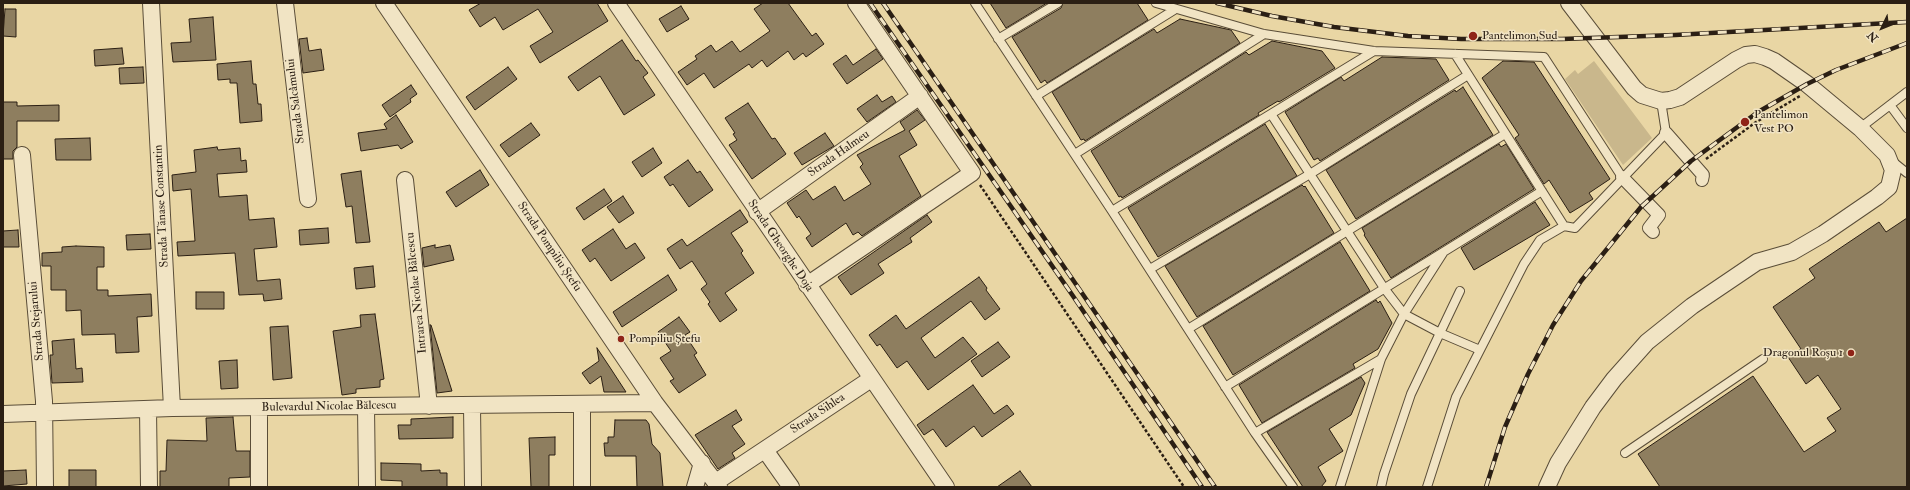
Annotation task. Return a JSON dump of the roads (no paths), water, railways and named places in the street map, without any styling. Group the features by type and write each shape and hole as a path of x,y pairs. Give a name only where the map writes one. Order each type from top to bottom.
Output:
{"street":[{"name":"Strada Tănase Constantin","path":"151,3 172,408"},
{"name":"Strada Salcâmului","path":"285,3 308,199"},
{"name":"Strada Pompiliu Ștefu","path":"384,3 655,403 718,485"},
{"name":"Strada Gheorghe Doja","path":"616,3 757,212 946,487"},
{"path":"807,285 972,173 856,3"},
{"path":"1546,487 1558,463 1590,412 1614,378 1647,342 1692,306 1757,262 1792,252 1823,234 1877,197 1889,187 1892,180 1893,170 1890,160 1882,149 1860,128 1813,89 1774,61 1755,54 1746,55 1736,60 1680,97 1661,101 1646,97 1634,88 1569,3"},
{"name":"Strada Halmeu","path":"757,212 920,96"},
{"path":"1666,133 1703,175 1702,180"},
{"name":"Strada Stejarului","path":"22,155 45,413 45,487"},
{"path":"1622,177 1659,215 1649,228 1653,232"},
{"name":"Intrarea Nicolae Bălcescu","path":"405,180 429,406"},
{"name":"Strada Sihlea","path":"718,485 765,450 871,379"},
{"name":"Bulevardul Nicolae Bălcescu","path":"3,414 172,408 655,403"},
{"path":"582,404 582,487"},
{"path":"472,406 473,487"},
{"path":"366,407 367,487"},
{"path":"259,408 260,487"},
{"path":"148,409 149,487"},
{"path":"765,450 790,487"},
{"path":"694,487 702,463"}],"lane":[{"path":"975,3 1112,210 1254,433 1293,487"},
{"path":"998,39 1058,3"},
{"path":"1156,3 1174,10 1264,34 1374,51 1544,57 1622,177"},
{"path":"1036,96 1174,10"},
{"path":"1075,154 1264,34"},
{"path":"1112,210 1374,51"},
{"path":"1455,54 1564,226"},
{"path":"1150,269 1310,174 1468,75"},
{"path":"1860,128 1907,92"},
{"path":"1426,487 1456,398 1524,264 1540,240 1564,226 1575,228 1622,177 1666,133 1661,101"},
{"path":"1890,105 1907,128"},
{"path":"1271,114 1384,288 1404,314 1440,333 1480,350"},
{"path":"1188,329 1346,230 1506,134"},
{"path":"1890,160 1907,173"},
{"path":"1225,387 1542,191"},
{"path":"1340,487 1381,359 1404,314 1444,252"},
{"path":"1381,487 1411,394 1460,291"},
{"path":"1254,433 1381,359"},
{"path":"1625,453 1763,359"}],"railway":[{"path":"870,3 1073,296 1202,487"},
{"path":"883,3 1215,487"},
{"path":"1217,3 1272,16 1334,27 1408,36 1461,39 1562,39 1675,35 1907,22"},
{"path":"1486,487 1505,427 1528,374 1553,325 1581,281 1641,207 1691,161 1758,112 1807,84 1836,70 1907,43"}],"place":[{"name":"Pantelimon Sud","path":"1473,36"},
{"name":"Pantelimon Vest PO","path":"1745,122"},
{"name":"Pompiliu Ștefu","path":"621,339"},
{"name":"Dragonul Roșu 1","path":"1851,353"}]}
